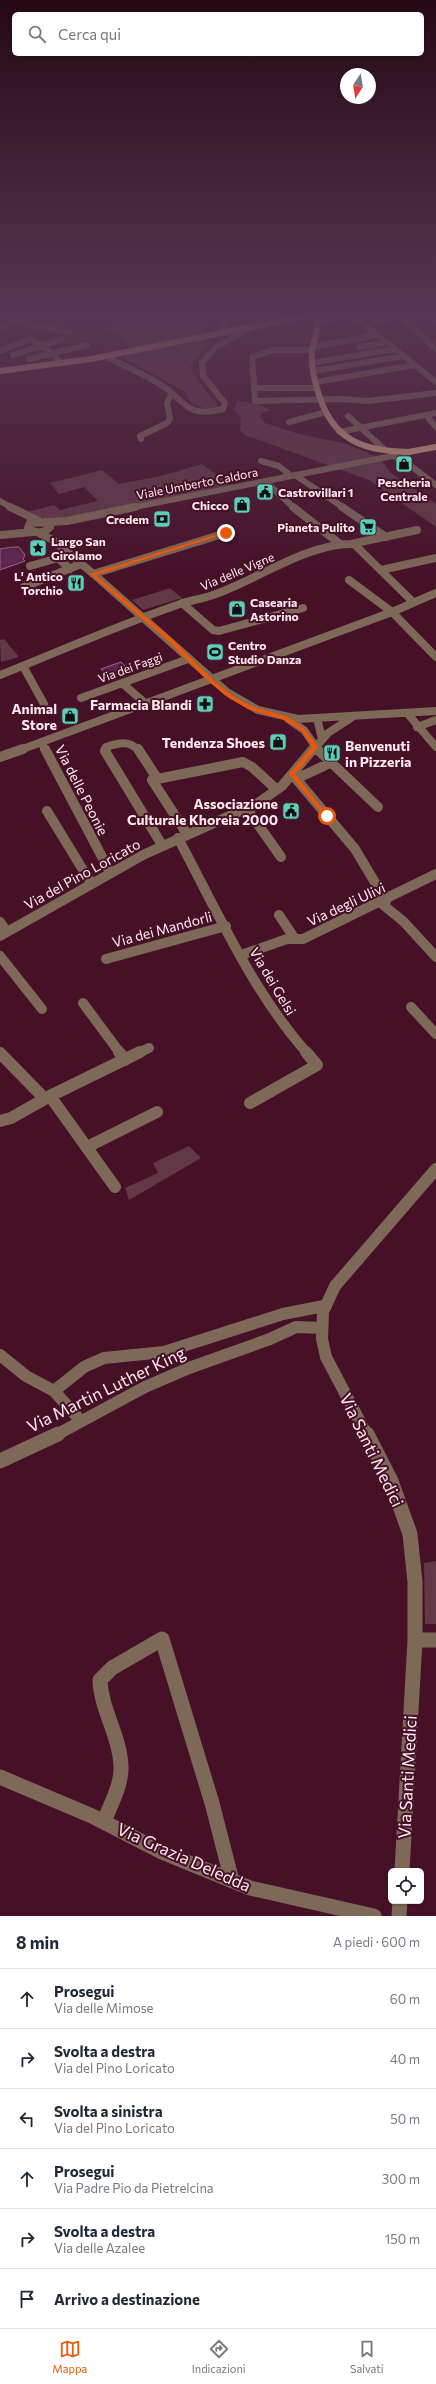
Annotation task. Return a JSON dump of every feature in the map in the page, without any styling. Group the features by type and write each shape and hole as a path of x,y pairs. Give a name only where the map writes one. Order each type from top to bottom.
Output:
{"main road":[{"path":"323,405 339,432 347,438 392,456 434,448"},
{"path":"370,447 409,452"}],"street":[{"path":"141,440 140,436 167,423 170,419 166,405"},
{"path":"185,405 196,411 212,413 223,409 224,405"},
{"path":"289,422 326,412"},
{"path":"339,432 436,413"},
{"path":"426,415 436,427"},
{"path":"348,416 384,449"},
{"path":"392,456 403,460 436,485"},
{"name":"Viale Umberto Caldora","path":"46,525 392,456"},
{"path":"262,461 279,466 386,537"},
{"path":"265,481 299,513 340,544"},
{"path":"0,501 16,511 46,525 53,540"},
{"path":"16,511 32,529 53,540 93,574 210,680 231,697 250,708 286,718 317,718 436,711"},
{"path":"0,534 32,529 46,525"},
{"path":"32,529 46,525"},
{"name":"Via delle Vigne","path":"0,674 182,603 213,595 296,558 340,544 354,544 418,530"},
{"path":"93,574 226,533"},
{"path":"354,544 414,602"},
{"path":"45,578 30,566 58,558 70,569"},
{"path":"382,570 436,558"},
{"path":"24,587 81,564"},
{"path":"348,580 392,612 436,657"},
{"path":"0,757 392,612 436,593"},
{"path":"182,603 213,630 219,631 303,608"},
{"name":"Via dei Faggi","path":"80,698 188,659"},
{"path":"22,666 44,704"},
{"path":"122,683 146,704"},
{"path":"407,712 417,727 436,747"},
{"name":"Via del Pino Loricato","path":"313,743 322,739 342,721 358,716"},
{"path":"286,718 300,727 313,743 378,807"},
{"path":"317,718 320,724 322,739"},
{"name":"Via del Pino Loricato","path":"3,934 110,872 162,845 247,809 294,776 313,743 313,722 317,718"},
{"path":"417,727 436,720"},
{"name":"Via dei Gelsi","path":"162,845 104,749 125,741 135,745 155,775 152,780 182,836 241,955 283,1026 317,1065 250,1103"},
{"name":"Via delle Peonie","path":"41,743 49,754 110,872"},
{"path":"152,780 243,762 249,765 267,784 276,789"},
{"path":"332,762 294,776 355,849 383,902 436,956"},
{"path":"247,809 281,857"},
{"path":"47,811 91,883"},
{"name":"Via degli Ulivi","path":"241,955 287,939 303,939 317,934 436,874"},
{"path":"279,915 295,939"},
{"path":"0,922 3,934"},
{"name":"Via dei Mandorli","path":"106,958 226,926"},
{"path":"0,956 42,1009"},
{"path":"83,1003 124,1060"},
{"path":"410,1007 436,1034"},
{"path":"0,1121 11,1118 48,1097 149,1048"},
{"path":"0,1053 48,1097 87,1147 115,1187"},
{"path":"87,1147 157,1112"},
{"name":"Via Santi Medici","path":"402,1868 414,1640 415,1582 410,1534 391,1481 326,1357 321,1344 321,1328 324,1306 334,1286 436,1169"},
{"name":"Via Martin Luther King","path":"54,1391 72,1375 96,1361 119,1354 163,1353 309,1307 324,1306"},
{"path":"296,1327 300,1318 309,1307"},
{"name":"Via Martin Luther King","path":"0,1461 81,1421 152,1383 270,1339 296,1327 321,1328"},
{"path":"0,1355 26,1376 54,1391 81,1421"},
{"path":"104,1822 122,1768 116,1738 100,1691 100,1680 112,1668 162,1639 212,1803 232,1880"},
{"path":"414,1640 436,1640"},
{"name":"Via Grazia Deledda","path":"0,1777 104,1822 162,1852 250,1888 374,1916"},
{"path":"399,1916 400,1904"}],"shaded area":[{"path":"197,405 217,405 217,408 208,410"},
{"path":"236,405 261,405 271,410 262,413 260,417 265,423 299,434 343,443 366,452 382,461 391,473 436,504 436,527 369,480 245,435 240,430 241,418 234,410"},
{"path":"202,464 230,485 68,518 39,518 27,512 54,505 60,510 98,501 84,487 59,494 50,483 102,470 119,484 161,476"},
{"path":"170,588 182,598 143,610 132,600"},
{"path":"4,639 19,657 1,662 0,640"},
{"path":"189,1146 201,1158 129,1200 125,1188 158,1173 153,1163"},
{"path":"436,1561 436,1624 425,1624 424,1563"}],"building":[{"path":"19,547 25,555 23,559 25,561 0,570 0,549"},
{"path":"121,662 129,670 110,677 101,669"}],"place":[{"name":"Pescheria Centrale","path":"404,464"},
{"name":"Castrovillari 1","path":"265,492"},
{"name":"Chicco","path":"242,505"},
{"name":"Credem","path":"162,519"},
{"name":"Pianeta Pulito","path":"368,527"},
{"name":"Largo San Girolamo","path":"38,548"},
{"name":"L' Antico Torchio","path":"76,583"},
{"name":"Casearia Astorino","path":"237,609"},
{"name":"Centro Studio Danza","path":"215,652"},
{"name":"Farmacia Blandi","path":"205,704"},
{"name":"Animal Store","path":"70,716"},
{"name":"Tendenza Shoes","path":"278,742"},
{"name":"Benvenuti in Pizzeria","path":"332,753"},
{"name":"Associazione Culturale Khoreia 2000","path":"291,811"}],"route":[{"path":"226,533 93,574 142,618 170,640 210,680 231,697 250,708 286,718 304,730 311,738 315,747 310,755 292,774 327,816"}]}
